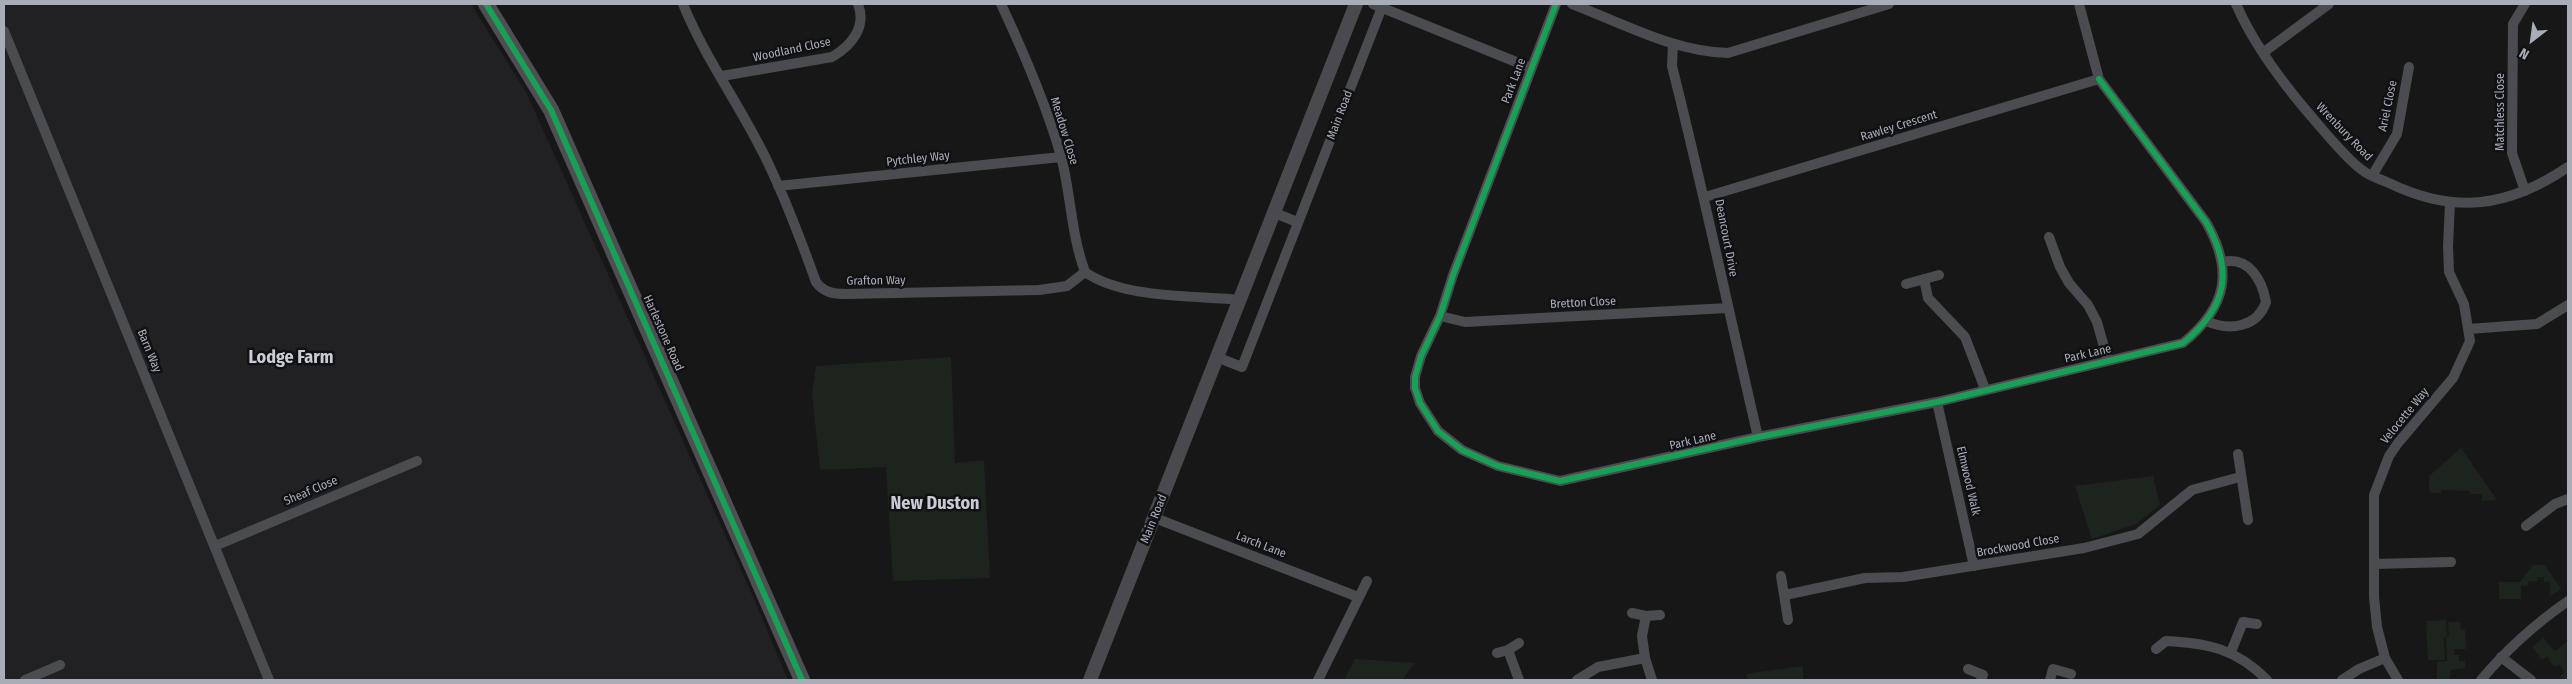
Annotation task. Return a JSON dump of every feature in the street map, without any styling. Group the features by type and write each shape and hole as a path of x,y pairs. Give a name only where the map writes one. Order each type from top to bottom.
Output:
{"main road":[{"name":"Harlestone Road","path":"486,4 551,110 802,680"}],"street":[{"name":"Grafton Way","path":"683,4 711,64 722,76 769,164 816,282 821,290 832,294 1039,290 1067,286 1085,272"},
{"name":"Woodland Close","path":"722,76 832,57 844,50 858,34 861,12 858,4"},
{"name":"Meadow Close","path":"1001,4 1030,68 1061,157 1076,248 1085,272"},
{"name":"Main Road","path":"1090,680 1275,214 1356,4"},
{"name":"Park Lane","path":"1556,4 1453,275 1440,316 1422,356 1415,377 1415,388 1428,418 1451,443 1490,463 1560,481 1572,480 1758,437 1937,402 2183,343 2206,321 2218,302 2222,286 2223,262 2218,243 2206,222 2100,79"},
{"path":"1572,4 1673,44 1708,52 1728,53 1856,8 1890,4"},
{"path":"2079,4 2100,79"},
{"name":"Wrenbury Road","path":"2236,4 2285,85 2317,124 2362,170 2372,176 2403,190 2450,204 2483,202 2516,195 2548,180 2568,167"},
{"path":"2264,52 2329,4"},
{"name":"Matchless Close","path":"2525,4 2513,24 2512,153 2525,191"},
{"name":"Main Road","path":"1218,358 1242,367 1298,222 1377,6"},
{"path":"1377,6 1531,68"},
{"name":"Barn Way","path":"4,31 269,680"},
{"name":"Deancourt Drive","path":"1673,44 1672,66 1705,197 1758,437"},
{"name":"Ariel Close","path":"2372,176 2396,134 2409,67"},
{"name":"Rawley Crescent","path":"1705,197 2100,79"},
{"name":"Pytchley Way","path":"778,186 1061,157"},
{"name":"Velocette Way","path":"2398,680 2385,658 2377,627 2374,564 2374,495 2380,475 2398,443 2453,378 2470,341 2464,304 2449,272 2450,204"},
{"path":"1275,214 1298,222"},
{"path":"2049,238 2060,267 2069,283 2088,305 2097,322 2108,361"},
{"path":"2206,321 2224,327 2246,324 2263,312 2266,302 2260,283 2245,263 2232,260 2223,262"},
{"path":"1085,272 1098,282 1132,290 1241,300"},
{"path":"1906,284 1939,275"},
{"path":"1924,280 1928,298 1965,337 1985,389"},
{"path":"2468,329 2537,324 2568,305"},
{"name":"Bretton Close","path":"1440,316 1465,322 1728,308"},
{"name":"Elmwood Walk","path":"1937,402 1974,566"},
{"path":"2238,454 2248,520"},
{"name":"Sheaf Close","path":"215,546 417,461"},
{"name":"Brockwood Close","path":"1785,595 1865,578 1903,577 2084,548 2138,534 2192,490 2240,477"},
{"path":"2526,526 2555,504 2568,499"},
{"name":"Larch Lane","path":"1155,518 1358,597"},
{"path":"2374,564 2450,562"},
{"path":"1781,576 1788,620"},
{"path":"1318,680 1367,580"},
{"path":"2481,680 2531,627 2568,601"},
{"path":"1632,613 1646,616 1660,615"},
{"path":"1646,616 1642,636 1645,658 1652,680"},
{"path":"2231,652 2243,622 2257,624"},
{"path":"2156,649 2166,641 2186,642 2231,652 2246,660 2267,680"},
{"path":"1519,643 1502,651 1519,680"},
{"path":"2501,657 2531,680"},
{"path":"1577,680 1598,667 1645,658"},
{"path":"2342,680 2359,669 2385,658"},
{"path":"25,680 60,665"},
{"path":"1968,669 1982,675 1981,680"},
{"path":"2050,680 2053,669 2071,674"}],"shaded area":[{"path":"4,4 471,4 527,94 755,601 788,680 4,680"},
{"path":"951,357 955,463 984,460 990,578 893,581 886,467 820,470 812,394 816,366"},
{"path":"2461,448 2497,500 2482,501 2482,494 2470,494 2470,491 2442,490 2441,493 2432,493 2429,490 2429,476"},
{"path":"2153,476 2160,505 2136,524 2092,539 2075,486"},
{"path":"2533,565 2545,565 2561,589 2550,596 2550,581 2544,582 2544,577 2537,577 2537,581 2528,582 2528,586 2521,586 2521,599 2499,599 2499,582 2520,582"},
{"path":"2446,620 2447,637 2449,636 2448,622 2460,622 2461,630 2465,630 2466,649 2454,649 2454,655 2459,655 2459,661 2465,661 2465,668 2450,670 2450,680 2437,680 2437,662 2447,661 2446,637 2444,637 2445,660 2428,660 2426,621"},
{"path":"2543,638 2555,651 2568,641 2567,680 2563,680 2560,677 2564,672 2560,665 2554,667 2547,657 2542,660 2534,649 2533,647"},
{"path":"1355,659 1415,663 1402,680 1350,680 1345,678"},
{"path":"1803,666 1803,680 1748,680 1746,674"}],"cycle path":[{"path":"486,4 551,110 802,680"},
{"path":"1556,4 1453,275 1440,316 1421,356 1415,377 1415,388 1420,403 1438,431 1462,450 1498,466 1560,481 1758,437 1937,402 2183,343 2209,316 2217,302 2222,287 2223,272 2215,240 2206,222 2099,79"}],"district":[{"name":"Lodge Farm","path":"291,358"},
{"name":"New Duston","path":"935,504"}]}
